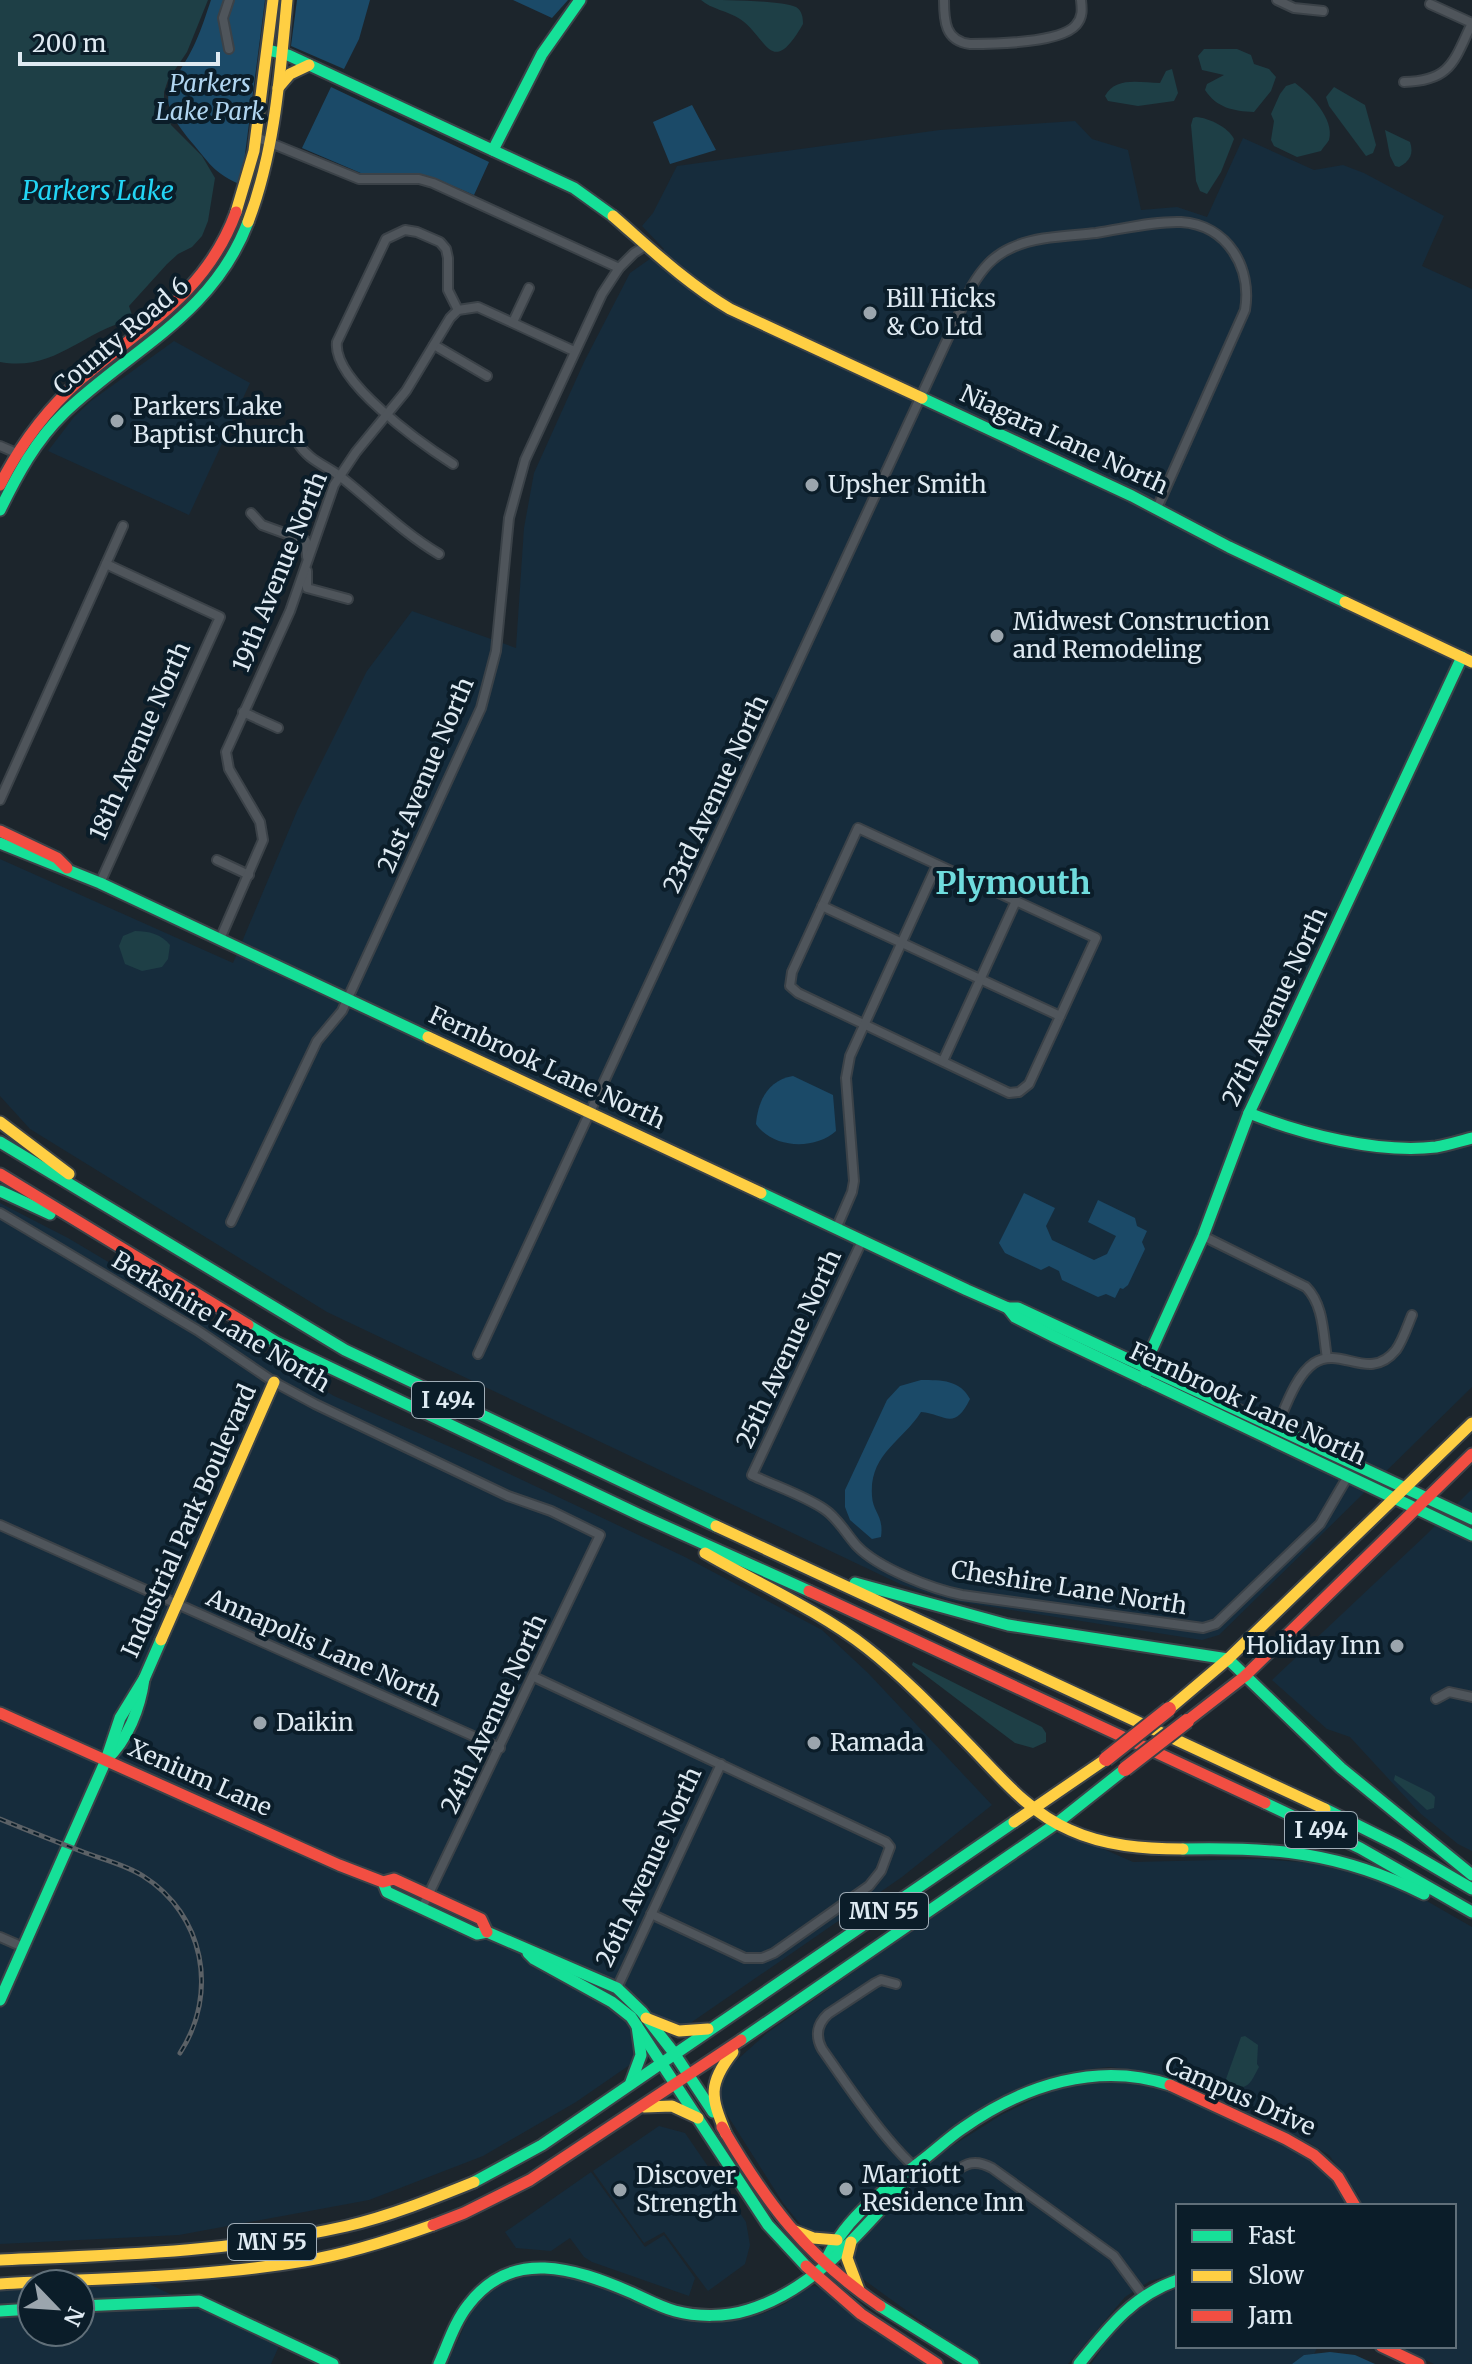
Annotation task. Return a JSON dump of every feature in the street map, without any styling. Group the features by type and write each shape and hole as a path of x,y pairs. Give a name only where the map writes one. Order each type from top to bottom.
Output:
{"main road":[{"name":"County Road 6","path":"263,139 277,90 273,0"},
{"name":"County Road 6","path":"0,485 22,456 62,415 172,327 201,300 216,280 248,223 263,175 263,139 274,52 287,0"},
{"path":"274,52 309,65 493,150 528,75 553,34 580,0"},
{"path":"277,90 290,74 309,65"},
{"name":"Niagara Lane North","path":"493,150 589,197 622,223 678,277 712,300 1157,508 1229,547 1467,660"},
{"name":"County Road 6","path":"0,510 22,456"},
{"name":"27th Avenue North","path":"1146,1373 1147,1360 1203,1236 1249,1113 1467,660"},
{"name":"Fernbrook Lane North","path":"0,831 57,858 67,869"},
{"name":"Fernbrook Lane North","path":"0,843 100,883 836,1229 1008,1308 1018,1308 1348,1476 1400,1493 1428,1498 1472,1519"},
{"path":"1249,1113 1284,1127 1394,1146 1434,1147 1472,1138"},
{"path":"0,1122 109,1201 123,1216"},
{"name":"I 494","path":"0,1142 345,1350 562,1455 1335,1814 1397,1845 1472,1889"},
{"name":"I 494","path":"0,1174 276,1342 642,1516 890,1627 1360,1848 1472,1912"},
{"path":"0,1191 121,1249"},
{"name":"Fernbrook Lane North","path":"1146,1373 1276,1428 1400,1493 1417,1509 1472,1535"},
{"name":"Industrial Park Boulevard","path":"0,2000 106,1760 108,1746 135,1690 144,1679 274,1382"},
{"name":"MN 55","path":"0,2260 258,2244 341,2228 421,2204 499,2169 542,2145 1106,1759 1228,1659 1472,1423"},
{"name":"MN 55","path":"0,2284 243,2270 346,2253 421,2231 530,2180 691,2075 1057,1823 1245,1676 1472,1454"},
{"path":"642,1516 816,1615 883,1661 1031,1810 1065,1829 1108,1844 1138,1848 1251,1848 1299,1852 1385,1875 1472,1921"},
{"path":"786,1559 866,1586 1008,1625 1228,1659 1341,1768 1472,1875"},
{"name":"Xenium Lane","path":"0,1713 383,1882 387,1892 426,1902 477,1934 487,1932 617,1988 668,2058"},
{"name":"Xenium Lane","path":"521,1947 534,1959 642,2022"},
{"path":"629,2086 642,2058 642,2022 679,2031 713,2028"},
{"path":"726,2134 716,2108 712,2083 714,2075 745,2037"},
{"path":"668,2058 691,2075 726,2134 791,2229 825,2263 859,2290 973,2364"},
{"path":"668,2058 676,2084 768,2225 812,2274 861,2314 937,2364"},
{"name":"Campus Drive","path":"439,2364 468,2304 492,2281 516,2270 539,2266 572,2271 675,2311 710,2317 763,2307 825,2263 828,2249 844,2240 907,2180 914,2167 973,2121 1036,2088 1078,2076 1122,2075 1165,2083 1311,2152 1339,2175 1354,2204"},
{"path":"640,2108 670,2104 682,2107 698,2118"},
{"path":"791,2229 813,2238 844,2240 859,2290"},
{"path":"1079,2364 1120,2312 1142,2294 1176,2281"},
{"path":"96,2305 199,2301 333,2364"},
{"path":"1385,2348 1419,2364"}],"street":[{"path":"229,0 223,18 229,49"},
{"path":"944,0 945,21 950,35 970,44 1024,41 1069,31 1080,20 1081,0"},
{"path":"1277,0 1294,8 1323,11"},
{"path":"1404,82 1433,79 1448,70 1472,23 1430,4"},
{"path":"263,139 359,179 419,179 433,183 619,268"},
{"name":"23rd Avenue North","path":"478,1354 972,286 997,256 1020,244 1039,240 1168,223 1197,225 1222,239 1240,260 1247,285 1241,322 1157,508"},
{"path":"453,464 386,415 339,361 336,351 337,342 386,239 405,230 440,242 448,258 448,290 458,310 478,307 574,351"},
{"name":"21st Avenue North","path":"231,1222 317,1041 336,1021 347,999 481,708 496,651 505,541 516,488 536,432 602,294 619,268 645,246"},
{"path":"513,322 529,288"},
{"name":"19th Avenue North","path":"220,939 261,849 263,830 226,760 228,743 279,638 326,504 339,476 406,391 445,325 458,310"},
{"path":"434,345 487,376"},
{"path":"298,443 304,455 339,476 399,528 439,554"},
{"path":"0,446 22,456"},
{"path":"251,513 262,525 306,541 307,588 348,599"},
{"path":"0,800 123,526"},
{"name":"18th Avenue North","path":"100,883 220,617 106,564"},
{"path":"243,712 278,728"},
{"path":"858,828 1016,901 1096,938 1029,1084 1019,1092 1009,1093 794,991 790,986 789,978 858,828"},
{"path":"217,860 249,875"},
{"path":"836,1229 854,1181 846,1078 850,1056 937,865"},
{"path":"943,1061 1016,901"},
{"path":"822,906 1060,1016"},
{"name":"Berkshire Lane North","path":"0,1213 197,1330 274,1382 508,1496 551,1511 600,1535"},
{"path":"1203,1236 1299,1282 1313,1294 1319,1309 1327,1358"},
{"name":"25th Avenue North","path":"752,1475 862,1241"},
{"path":"1276,1428 1305,1370 1312,1364 1327,1358 1359,1364 1379,1363 1395,1351 1412,1315"},
{"name":"Cheshire Lane North","path":"752,1475 821,1507 858,1547 875,1559 943,1591 1203,1628 1216,1624 1306,1539 1332,1507 1348,1476"},
{"name":"Annapolis Lane North","path":"0,1525 500,1748"},
{"name":"24th Avenue North","path":"426,1902 600,1535"},
{"path":"534,1677 886,1842 890,1847 874,1882 774,1953 762,1958 745,1958 651,1914"},
{"path":"1436,1699 1449,1692 1472,1697"},
{"name":"26th Avenue North","path":"617,1988 721,1764"},
{"path":"0,1937 23,1947"},
{"path":"896,1984 881,1980 828,2014 819,2026 818,2042 861,2103 924,2176 938,2180 967,2164 986,2165 1114,2256 1142,2294"}],"shaded area":[{"path":"1075,121 1092,139 1128,150 1141,210 1177,207 1207,217 1243,138 1314,170 1343,165 1364,173 1444,216 1422,266 1472,289 1472,1387 1219,1635 1202,1640 948,1600 900,1584 327,1312 30,1129 0,1096 0,859 233,963 297,811 367,671 412,611 516,648 524,528 534,473 584,362 630,273 664,249 642,226 653,213 677,166 940,130"},
{"path":"174,341 250,383 189,515 48,451 74,417 91,401"},
{"path":"0,1203 68,1238 334,1396 480,1460 685,1557 822,1630 868,1673 992,1805 902,1877 576,2102 483,2156 369,2200 179,2235 0,2244"},
{"path":"1472,1489 1472,1851 1458,1844 1421,1814 1350,1737 1327,1729 1272,1680"},
{"path":"1065,1832 1133,1862 1259,1859 1327,1864 1362,1873 1413,1893 1472,1927 1472,2364 1434,2364 1400,2348 1456,2348 1456,2204 1361,2204 1358,2194 1329,2155 1306,2141 1172,2079 1144,2071 1109,2067 1073,2071 1037,2081 1002,2097 927,2148 835,2233 826,2237 804,2229 783,2203 719,2102 719,2076 767,2033 1048,1835"},
{"path":"1107,2082 1146,2084 1179,2096 1304,2155 1337,2184 1347,2204 1176,2204 1176,2274 1150,2281 1125,2297 1068,2364 980,2364 856,2274 852,2269 852,2249 902,2190 941,2153 1001,2115 1046,2093 1071,2086"},
{"path":"659,2126 685,2133 746,2222 750,2245 745,2264 708,2291 664,2232 644,2243 593,2171"},
{"path":"591,2172 645,2247 664,2235 695,2278 689,2296 592,2262 584,2257 570,2238 551,2251 516,2248 505,2232"},
{"path":"561,2274 696,2319 743,2319 762,2314 785,2304 807,2287 815,2286 825,2290 876,2331 926,2364 447,2364 469,2316 482,2299 500,2284 516,2277"},
{"path":"145,2282 279,2346 271,2364 0,2364 0,2290 16,2290 16,2348 96,2348 96,2285"},
{"path":"1176,2289 1176,2348 1317,2348 1314,2354 1304,2355 1292,2364 1091,2364 1118,2326 1133,2310"}],"green space":[{"name":"Parkers Lake Park","path":"211,0 265,0 241,185 219,173 205,159 180,127 168,102 173,82 196,41"},
{"path":"297,0 370,0 359,39 344,69 291,46"},
{"path":"513,0 568,0 552,18"},
{"path":"331,87 489,162 474,195 432,177 363,174 302,148"},
{"path":"692,105 716,150 670,164 653,122"},
{"path":"793,1076 833,1095 836,1131 827,1137 806,1144 783,1142 763,1132 756,1124 766,1093 777,1082"},
{"path":"1024,1193 1055,1208 1046,1226 1052,1240 1094,1260 1107,1254 1116,1236 1088,1222 1098,1200 1135,1218 1137,1226 1147,1231 1142,1242 1145,1249 1128,1285 1120,1288 1115,1298 1106,1294 1098,1297 1062,1280 1059,1271 1049,1266 1041,1270 1005,1253 999,1243"},
{"path":"921,1380 956,1385 970,1399 954,1418 921,1412 881,1459 872,1482 872,1496 881,1524 881,1537 872,1539 850,1520 845,1507 845,1490 887,1400 900,1386"},
{"path":"1330,2352 1355,2355 1375,2364 1292,2364 1304,2355"}],"water":[{"name":"Parkers Lake","path":"0,0 208,0 187,52 168,80 164,92 164,107 171,125 202,156 215,178 208,221 202,236 167,264 129,306 130,320 52,356 19,364 0,362"},
{"path":"701,0 788,5 800,10 803,24 792,41 776,52 740,19"},
{"path":"1204,49 1237,49 1251,55 1254,64 1269,69 1276,77 1271,91 1254,112 1226,107 1205,90 1207,84 1224,75 1202,70 1198,56"},
{"path":"1172,69 1178,93 1174,101 1138,106 1108,101 1105,96 1122,83 1160,83 1166,71"},
{"path":"1295,83 1320,108 1330,132 1329,140 1321,151 1297,157 1274,146 1271,140 1274,121 1271,114 1286,86"},
{"path":"1334,87 1365,105 1376,145 1373,153 1366,156 1329,106 1326,97"},
{"path":"1196,117 1218,124 1234,139 1221,172 1207,194 1200,191 1196,181 1191,125"},
{"path":"1385,130 1410,142 1410,157 1399,167 1395,166 1390,156"},
{"path":"135,931 154,934 170,945 168,959 162,967 142,971 125,964 119,946 123,936"},
{"path":"913,1662 1042,1727 1046,1742 1033,1748 1015,1743 912,1665"},
{"path":"1395,1775 1431,1793 1435,1797 1434,1808 1427,1810 1394,1780"},
{"path":"1245,2036 1258,2045 1259,2067 1246,2086 1232,2087 1226,2079 1241,2037"}],"railway":[{"path":"0,1819 136,1872 164,1892 180,1911 192,1933 202,1981 192,2030 180,2053"}],"traffic: fast":[{"path":"493,150 542,54 580,0"},
{"path":"268,50 288,55 574,188 613,216"},
{"path":"0,510 28,458 54,423 192,306 214,282 233,254 248,222"},
{"path":"922,398 1132,496 1229,547 1345,602"},
{"path":"1145,1380 1147,1360 1203,1236 1249,1113 1462,657"},
{"path":"0,843 100,883 428,1037"},
{"path":"1249,1113 1316,1135 1390,1148 1436,1147 1472,1138"},
{"path":"0,1142 345,1350 716,1526"},
{"path":"0,1191 50,1214"},
{"path":"761,1193 967,1290 1008,1308 1018,1308 1472,1519"},
{"path":"1008,1308 1015,1317 1055,1337 1472,1535"},
{"path":"248,1325 276,1342 642,1516 809,1591"},
{"path":"855,1583 1008,1625 1228,1659 1341,1768 1472,1875"},
{"path":"0,2000 106,1760 120,1718 144,1679 161,1640"},
{"path":"106,1760 121,1743 132,1723 144,1679"},
{"path":"741,2040 1057,1823 1125,1769"},
{"path":"1265,1803 1360,1848 1472,1912"},
{"path":"1325,1809 1397,1845 1472,1889"},
{"path":"474,2182 542,2145 1014,1822"},
{"path":"1183,1849 1248,1849 1306,1855 1364,1869 1424,1894"},
{"path":"383,1882 387,1892 477,1934 487,1932 617,1988 642,2012 674,2053 713,2112"},
{"path":"528,1953 612,2002 631,2017 768,2225 806,2266"},
{"path":"631,2082 641,2055 637,2026"},
{"path":"825,2263 853,2219 879,2195 957,2132 1011,2100 1062,2081 1089,2077 1143,2078 1170,2085"},
{"path":"439,2364 469,2304 486,2286 504,2275 524,2269 566,2270 609,2283 669,2309 693,2314 730,2314 772,2301 795,2288 836,2256 873,2219 914,2168"},
{"path":"1079,2364 1122,2314 1148,2294 1176,2281"},
{"path":"96,2305 199,2301 333,2364"},
{"path":"880,2306 973,2364"},
{"path":"0,2311 16,2310"}],"traffic: slow":[{"path":"236,212 254,151 273,0"},
{"path":"248,222 270,140 287,0"},
{"path":"278,88 290,74 309,65"},
{"path":"613,216 684,277 730,309 922,398"},
{"path":"1345,602 1472,662"},
{"path":"428,1037 761,1193"},
{"path":"0,1122 69,1174"},
{"path":"161,1640 274,1382"},
{"path":"1228,1659 1472,1423"},
{"path":"716,1526 1325,1809"},
{"path":"705,1553 808,1609 867,1648 922,1697 1017,1794 1056,1823 1111,1843 1183,1849"},
{"path":"1169,1709 1228,1659"},
{"path":"1014,1822 1106,1759"},
{"path":"646,2018 679,2031 708,2029"},
{"path":"726,2134 714,2092 719,2074 733,2052"},
{"path":"644,2107 672,2106 698,2118"},
{"path":"0,2260 174,2251 304,2235 379,2217 474,2182"},
{"path":"0,2284 266,2267 353,2250 433,2225"},
{"path":"795,2231 813,2238 837,2240"},
{"path":"851,2242 847,2258 859,2290"}],"traffic: jam":[{"path":"0,485 25,442 57,403 190,287 223,241 236,212"},
{"path":"0,831 57,858 67,868"},
{"path":"0,1174 248,1325"},
{"path":"1245,1676 1472,1454"},
{"path":"809,1591 1265,1803"},
{"path":"1187,1721 1245,1676"},
{"path":"1106,1759 1169,1709"},
{"path":"0,1713 339,1865 383,1882 394,1879 481,1919 487,1932"},
{"path":"1125,1769 1187,1721"},
{"path":"433,2225 530,2180 741,2040"},
{"path":"1170,2085 1314,2155 1338,2177 1354,2204"},
{"path":"722,2127 755,2180 790,2226 830,2267 880,2306"},
{"path":"806,2266 861,2314 937,2364"},
{"path":"1385,2348 1419,2364"}],"place":[{"name":"Bill Hicks & Co Ltd","path":"870,313"},
{"name":"Parkers Lake Baptist Church","path":"117,421"},
{"name":"Upsher Smith","path":"812,485"},
{"name":"Midwest Construction and Remodeling","path":"997,636"},
{"name":"Holiday Inn","path":"1397,1646"},
{"name":"Daikin","path":"260,1723"},
{"name":"Ramada","path":"814,1743"},
{"name":"Marriott Residence Inn","path":"846,2189"},
{"name":"Discover Strength","path":"620,2190"}],"district":[{"name":"Plymouth","path":"1013,883"}]}
